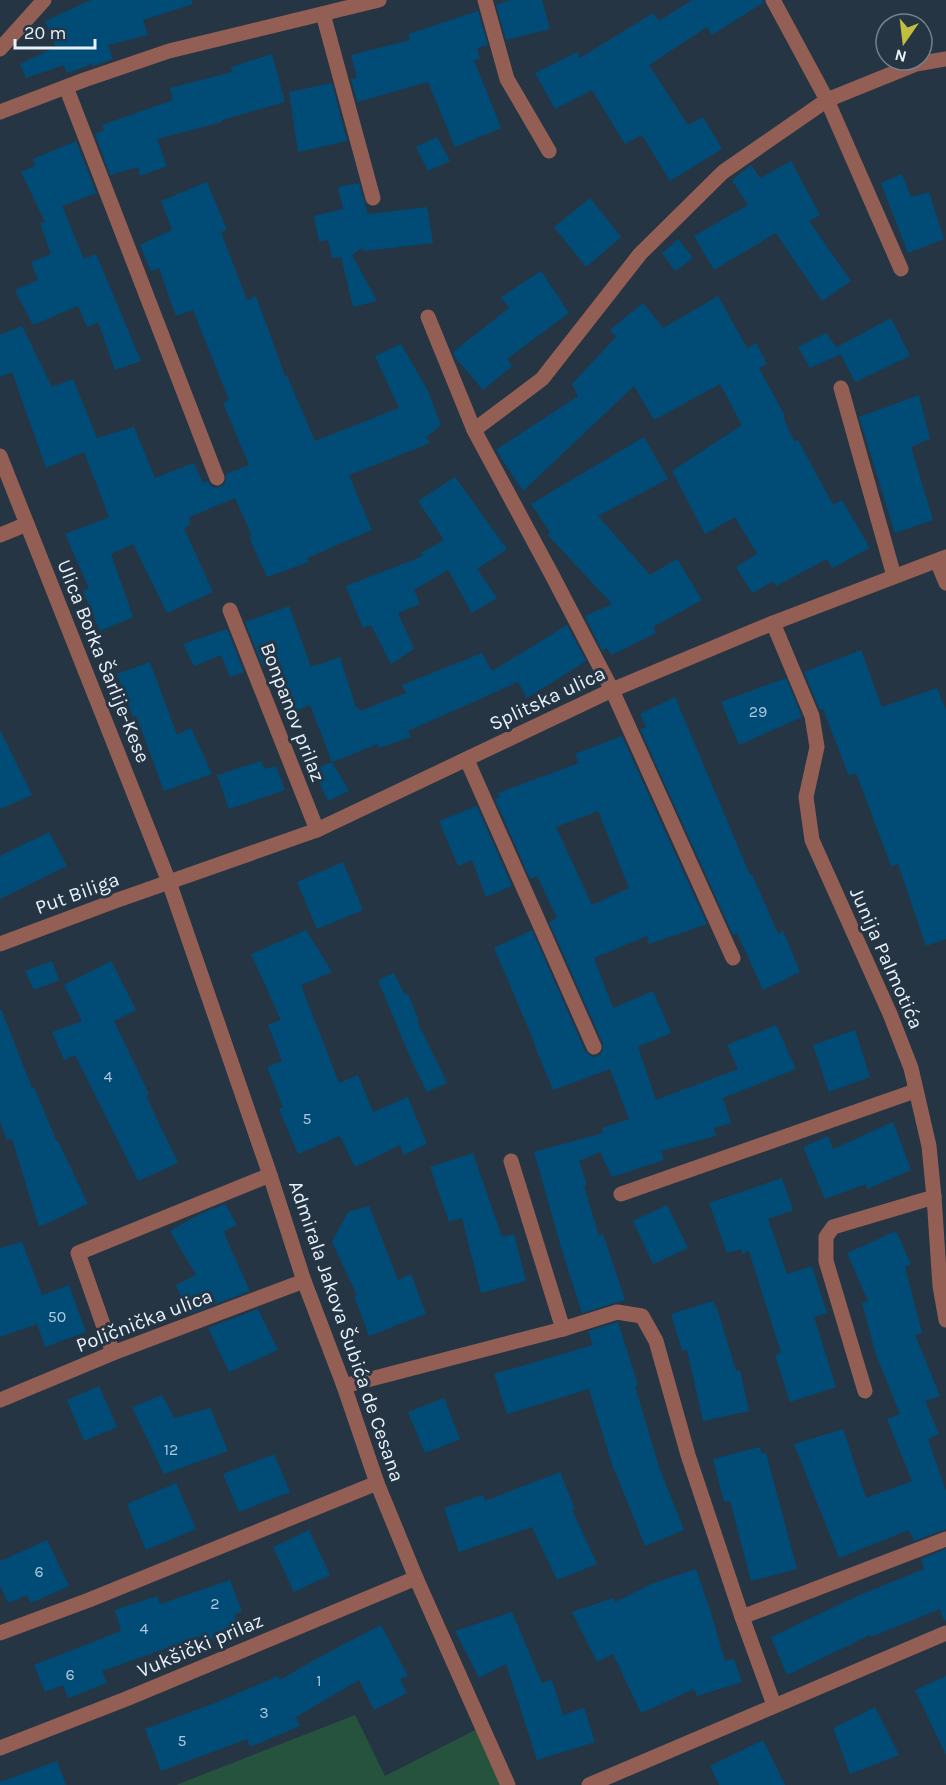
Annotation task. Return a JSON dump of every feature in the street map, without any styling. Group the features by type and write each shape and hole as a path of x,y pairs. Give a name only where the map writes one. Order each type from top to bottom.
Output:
{"street":[{"path":"0,50 44,0"},
{"path":"0,112 169,51 379,0"},
{"path":"485,0 507,79 549,151"},
{"path":"773,0 826,100 901,269"},
{"path":"323,14 374,198"},
{"path":"474,430 542,379 640,254 723,172 826,100 916,64 946,59"},
{"path":"66,87 217,478"},
{"path":"428,317 474,430 612,690 733,958"},
{"path":"841,388 894,576"},
{"name":"Ulica Borka Šarlije-Kese","path":"0,456 169,882"},
{"path":"0,535 27,524"},
{"path":"942,559 946,583"},
{"name":"Splitska ulica","path":"169,882 317,830 612,690 773,623 942,559"},
{"name":"Bonpanov prilaz","path":"230,610 317,830"},
{"name":"Junija Palmotića","path":"773,623 812,717 818,747 806,797 812,840 890,1014 911,1068 929,1146 940,1286 946,1320"},
{"path":"467,760 594,1047"},
{"name":"Put Biliga","path":"0,944 169,882"},
{"name":"Admirala Jakova Šubića de Cesana","path":"169,882 304,1281 344,1386 377,1483 416,1578 508,1785"},
{"path":"621,1194 915,1091"},
{"path":"511,1161 563,1329"},
{"path":"113,1353 78,1253 270,1175"},
{"path":"865,1391 826,1261 826,1237 833,1227 934,1197"},
{"name":"Poličnička ulica","path":"0,1400 113,1353 304,1281"},
{"path":"344,1386 563,1329 617,1312 642,1316 656,1341 688,1455 774,1705"},
{"path":"0,1633 89,1600 377,1483"},
{"path":"742,1617 946,1539"},
{"name":"Vukšički prilaz","path":"0,1748 126,1699 416,1578"},
{"path":"590,1785 946,1632"}],"green space":[{"path":"355,1715 385,1776 481,1727 508,1785 176,1785"}],"building":[{"path":"91,0 192,0 193,4 143,20 148,35 108,45 113,59 67,73 64,65 26,78 20,64 56,47 45,21"},
{"path":"510,0 542,0 550,29 506,40 496,5"},
{"path":"692,0 763,0 764,2 712,35 707,27 649,65 688,125 703,117 722,149 670,181 642,135 625,144 592,90 555,109 535,73 577,52 580,58 653,13 659,21"},
{"path":"478,11 488,45 477,48 480,59 474,60 501,128 455,147 428,82 357,102 351,79 357,78 351,55 410,40 408,34"},
{"path":"272,54 285,102 157,139 167,166 140,176 138,167 110,175 95,134 104,130 102,125 173,100 170,88 232,72 231,67"},
{"path":"332,83 347,141 298,152 289,92"},
{"path":"437,137 450,161 428,171 416,147"},
{"path":"76,141 96,193 62,206 84,259 96,254 141,361 115,370 98,322 87,327 78,306 33,325 15,290 38,280 31,262 51,254 40,223 45,222 21,172 35,166 33,159"},
{"path":"791,161 820,215 809,221 851,281 822,301 776,233 714,270 694,236 748,205 732,180 751,165 760,178"},
{"path":"902,174 911,197 929,192 944,239 908,253 881,183"},
{"path":"207,182 227,230 221,232 247,300 256,296 285,376 287,376 315,441 399,408 375,356 401,344 427,389 441,425 426,437 430,443 349,475 372,530 307,558 309,562 267,577 235,498 189,517 190,525 184,528 213,592 167,613 133,544 111,554 133,617 100,631 83,591 89,588 65,534 109,517 84,452 46,468 12,372 0,377 0,335 22,326 52,387 73,379 97,438 134,427 155,478 194,463 203,483 208,481 216,488 224,485 226,474 249,465 223,403 229,400 193,310 176,316 159,268 151,271 140,245 172,230 161,201"},
{"path":"359,183 368,214 427,207 433,243 365,251 362,248 352,255 377,301 353,307 341,257 332,258 328,240 319,242 314,216 343,209 338,187"},
{"path":"590,198 621,237 586,267 554,227"},
{"path":"678,239 693,258 675,271 662,253"},
{"path":"541,271 569,313 507,359 512,366 483,390 453,352 509,308 501,297"},
{"path":"718,296 747,348 756,343 767,364 759,368 785,416 783,417 794,441 798,440 833,505 842,500 870,548 832,568 827,559 776,586 773,581 752,593 736,567 757,554 735,517 705,534 672,471 742,425 720,384 654,420 634,386 523,491 496,450 578,396 572,384 616,337 610,330 643,303 663,328"},
{"path":"891,318 910,356 855,382 837,347"},
{"path":"826,333 841,354 810,368 798,347"},
{"path":"919,395 930,439 911,447 933,520 895,533 859,417"},
{"path":"644,437 668,479 598,516 650,575 677,559 702,600 653,627 656,633 611,655 607,648 602,651 585,616 612,604 547,534 550,532 531,504"},
{"path":"455,477 507,549 477,569 497,598 472,613 448,570 414,590 420,604 398,613 414,649 391,664 371,625 363,628 346,586 423,556 421,553 444,540 418,501"},
{"path":"289,606 311,667 340,657 356,708 358,707 360,711 406,693 402,685 482,653 492,671 567,625 586,661 527,698 518,682 408,731 411,737 379,748 378,744 332,762 310,705 291,713 272,664 263,667 245,622"},
{"path":"227,629 244,672 230,677 221,655 194,666 183,644"},
{"path":"861,650 882,707 937,688 946,710 946,939 926,946 898,864 891,866 856,773 849,776 823,709 820,710 804,672"},
{"path":"150,662 177,735 191,728 212,774 164,791 136,716 133,717 117,674"},
{"path":"786,678 802,717 739,745 721,702"},
{"path":"675,697 750,875 752,874 778,934 783,931 800,972 763,990 737,933 733,935 640,729 646,727 640,714"},
{"path":"0,730 32,795 0,809"},
{"path":"622,736 707,924 649,944 647,936 594,958 613,1008 653,991 671,1033 638,1047 656,1100 738,1069 727,1045 776,1025 796,1069 723,1098 731,1123 714,1128 716,1136 661,1151 664,1160 612,1177 600,1152 579,1161 599,1236 603,1234 625,1300 582,1313 534,1152 603,1133 602,1128 629,1119 610,1069 553,1090 494,948 532,930 585,1051 592,1057 602,1052 603,1044 549,922 557,918 537,876 530,879 495,799 500,797 498,793 579,763 575,754","holes":["598,811 629,888 592,905 556,827"]},
{"path":"261,761 265,769 276,766 285,790 229,809 217,775"},
{"path":"332,762 349,791 328,801 313,770"},
{"path":"477,806 512,886 486,897 472,860 458,866 439,821"},
{"path":"49,832 67,866 0,899 0,856"},
{"path":"343,862 363,910 317,929 297,882"},
{"path":"306,930 332,972 301,985 339,1083 358,1075 373,1112 408,1097 427,1144 404,1155 400,1145 355,1167 340,1136 298,1154 279,1109 283,1107 267,1067 282,1061 268,1025 281,1020 251,954"},
{"path":"52,961 59,980 34,990 25,971"},
{"path":"111,961 136,1010 114,1021 149,1094 146,1096 178,1163 138,1181 75,1055 64,1060 52,1032 82,1021 64,985"},
{"path":"394,973 405,995 408,994 419,1021 417,1021 447,1083 427,1092 378,980"},
{"path":"1,1009 32,1088 34,1087 57,1142 88,1204 39,1227 12,1139 7,1140 0,1121"},
{"path":"855,1030 870,1077 829,1092 813,1045"},
{"path":"893,1122 911,1170 867,1189 866,1184 825,1199 803,1147 828,1136 833,1149"},
{"path":"473,1153 502,1237 514,1234 526,1281 481,1293 462,1218 449,1222 430,1167"},
{"path":"782,1178 793,1210 768,1219 787,1274 812,1266 827,1313 814,1317 836,1387 790,1402 775,1355 781,1353 749,1251 742,1254 741,1249 727,1253 709,1203"},
{"path":"225,1204 237,1225 224,1231 226,1238 250,1291 189,1314 176,1285 196,1275 170,1231 200,1214"},
{"path":"667,1205 688,1248 653,1264 633,1221"},
{"path":"369,1206 398,1280 411,1274 426,1314 369,1336 354,1296 357,1295 332,1242 348,1212"},
{"path":"896,1231 911,1264 905,1267 922,1333 915,1335 940,1396 925,1401 939,1434 928,1439 946,1491 946,1529 914,1541 909,1530 839,1558 794,1444 843,1429 866,1498 912,1481 887,1419 900,1414 876,1355 862,1303 868,1301 847,1253"},
{"path":"22,1242 42,1295 69,1285 86,1332 45,1347 37,1324 0,1337 0,1248"},
{"path":"713,1301 736,1371 740,1370 749,1411 703,1421 687,1350 682,1351 671,1314"},
{"path":"258,1309 278,1350 229,1372 208,1328"},
{"path":"618,1322 638,1385 635,1386 659,1467 684,1530 645,1546 614,1471 589,1389 507,1414 494,1374 593,1345 588,1331"},
{"path":"99,1386 117,1427 84,1441 67,1400"},
{"path":"162,1395 174,1418 210,1408 228,1451 164,1474 132,1407"},
{"path":"444,1398 460,1439 425,1453 408,1412"},
{"path":"760,1447 762,1454 766,1453 797,1569 751,1581 730,1501 724,1502 713,1459"},
{"path":"274,1454 290,1492 239,1512 223,1474"},
{"path":"560,1472 575,1509 572,1510 597,1564 557,1580 532,1527 459,1552 444,1508 483,1495 485,1501"},
{"path":"176,1483 196,1529 146,1550 127,1504"},
{"path":"309,1530 330,1575 294,1592 273,1547"},
{"path":"47,1540 69,1586 31,1603 27,1595 8,1603 0,1585 0,1561"},
{"path":"946,1549 946,1620 944,1621 940,1609 871,1637 870,1635 787,1675 771,1637 855,1597 924,1569 921,1559"},
{"path":"696,1569 725,1661 734,1659 742,1682 697,1696 694,1689 641,1713 613,1654 597,1662 572,1612 613,1598 615,1602 651,1584"},
{"path":"230,1580 242,1612 234,1615 239,1630 205,1642 203,1635 102,1671 107,1683 68,1698 63,1685 45,1692 34,1665 121,1631 115,1610 157,1596 160,1604"},
{"path":"512,1612 542,1683 552,1680 563,1715 584,1708 595,1742 537,1760 506,1664 479,1678 455,1631"},
{"path":"381,1625 408,1676 400,1679 407,1693 374,1710 359,1680 296,1717 300,1726 250,1747 247,1739 161,1771 145,1729 278,1676 280,1680"},
{"path":"946,1676 946,1755 915,1690"},
{"path":"875,1707 899,1755 850,1774 833,1728"},
{"path":"763,1740 785,1785 719,1785 710,1766"},
{"path":"57,1761 66,1785 0,1785 0,1782"}]}
